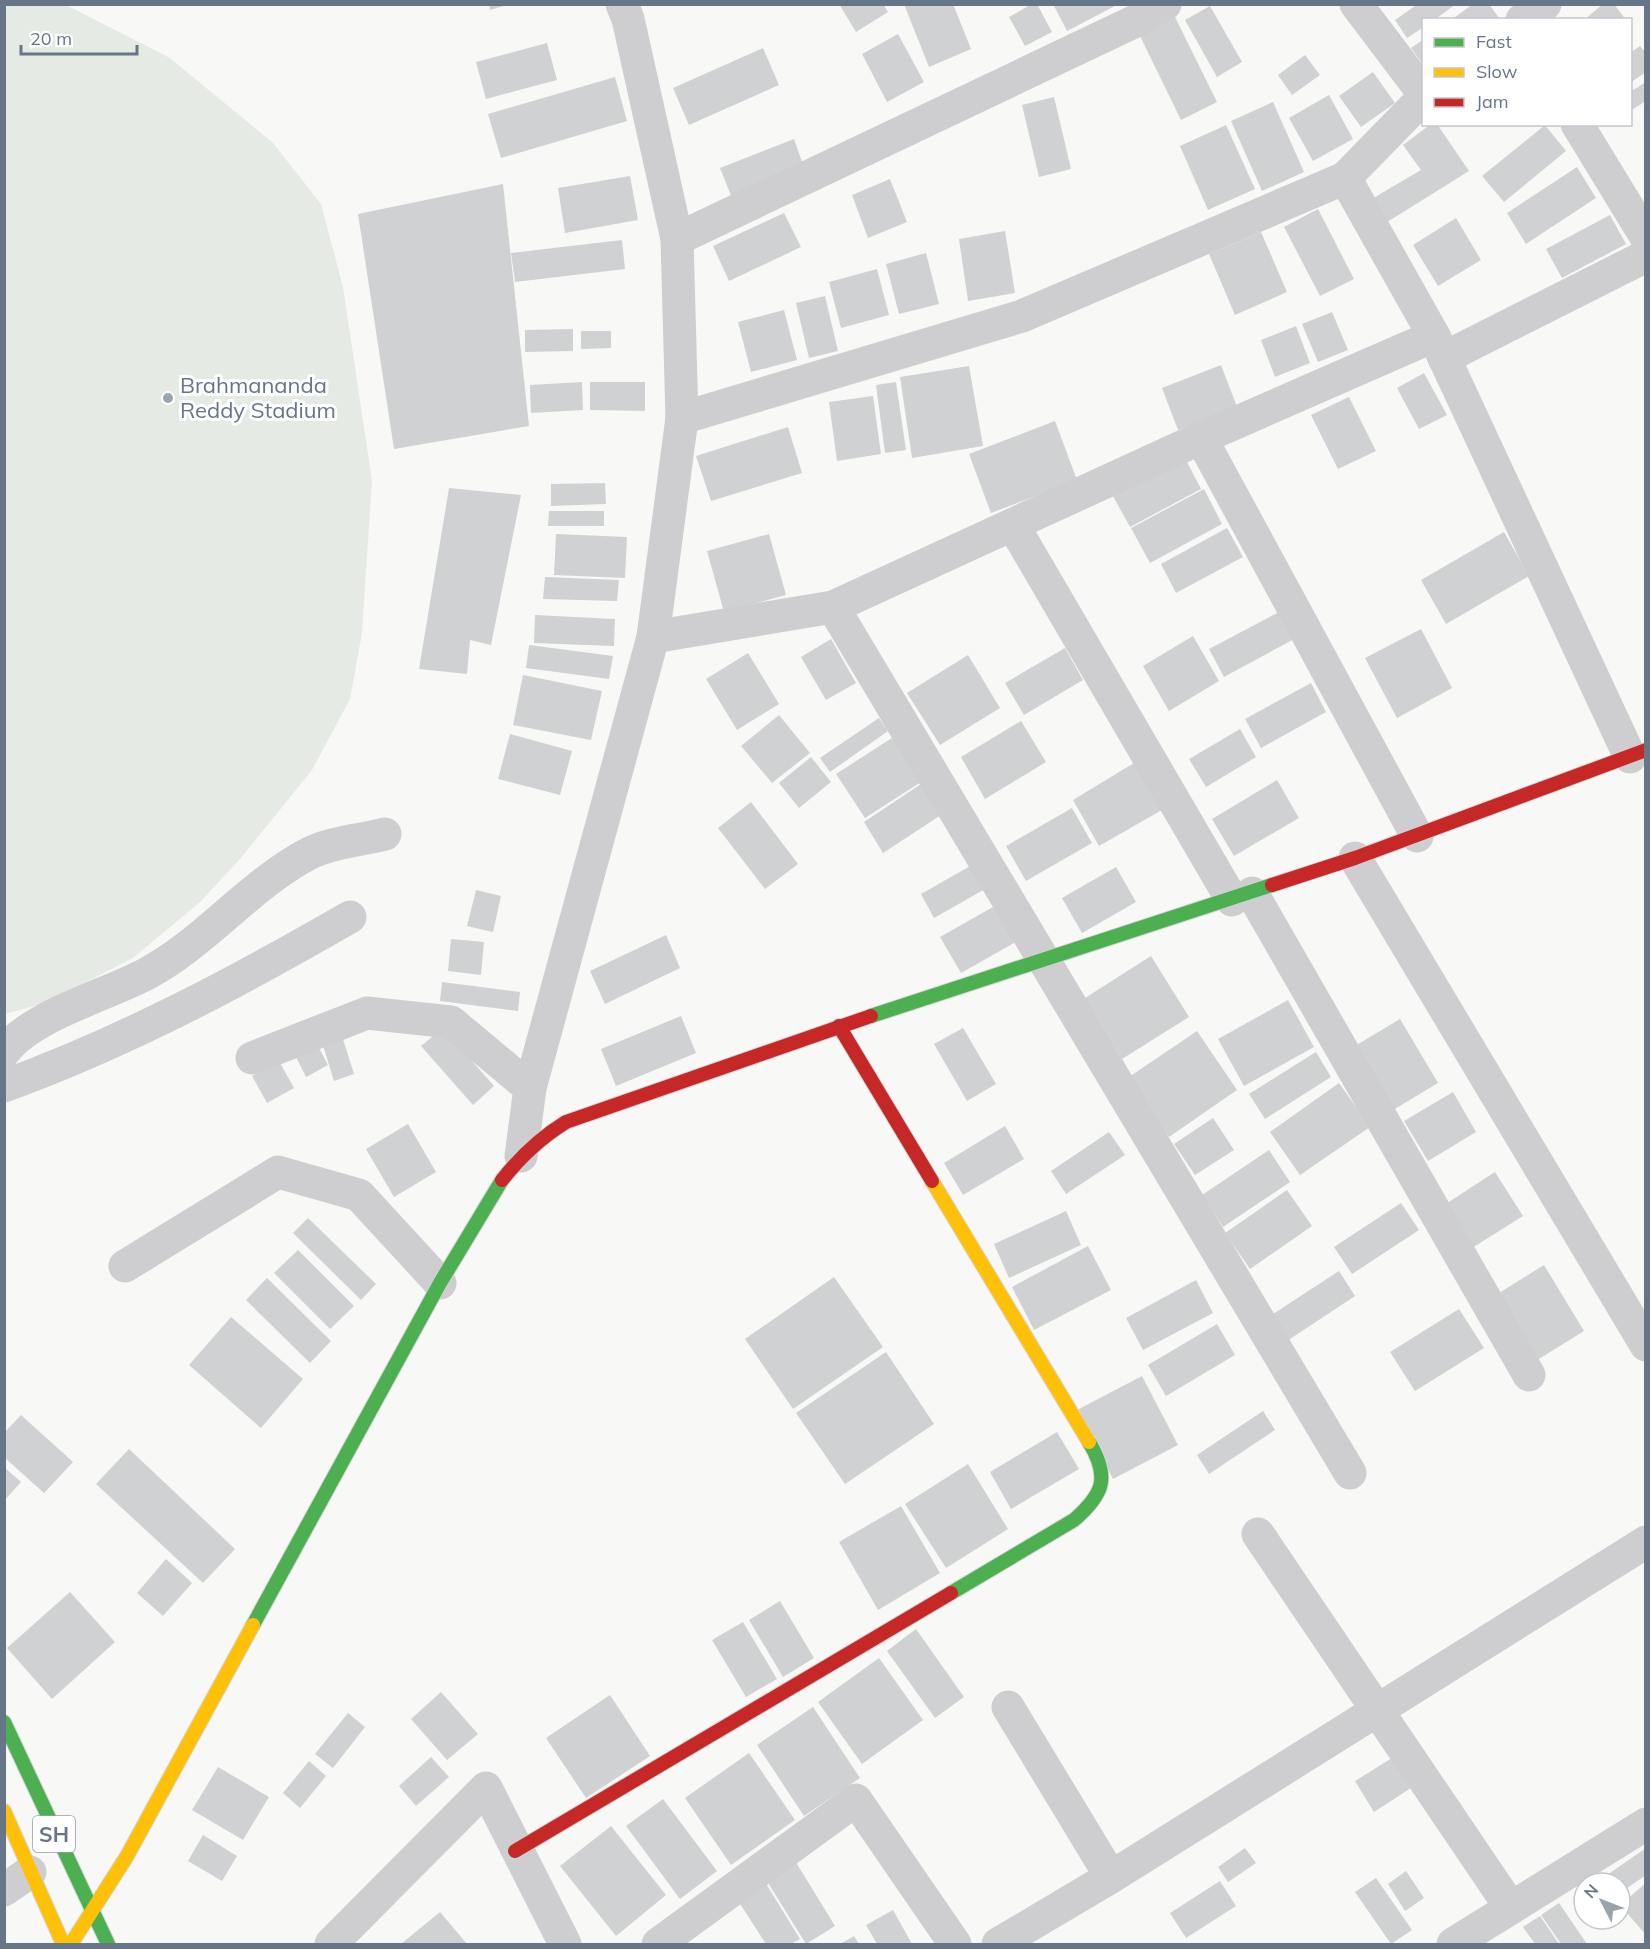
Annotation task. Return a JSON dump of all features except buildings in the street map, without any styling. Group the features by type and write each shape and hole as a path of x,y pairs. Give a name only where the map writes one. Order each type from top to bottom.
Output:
{"street":[{"path":"1356,4 1422,92"},
{"path":"1502,4 1511,18"},
{"path":"1525,18 1545,4"},
{"path":"521,1156 530,1088 653,637 682,418 677,239 634,9"},
{"path":"677,239 1149,9"},
{"path":"682,418 1022,316 1345,178 1422,97"},
{"path":"1578,126 1646,237"},
{"path":"71,1944 127,1856 440,1283 502,1180 521,1156 546,1134 566,1122 839,1026 1355,858 1638,754 1439,347 1345,178"},
{"path":"653,637 832,607 1201,438 1439,347 1646,256"},
{"path":"1201,438 1417,836"},
{"path":"1013,525 1242,896 1529,1375"},
{"path":"832,607 1350,1473"},
{"path":"4,1052 28,1028 146,974 176,955 286,866 314,852 385,834"},
{"path":"1355,858 1646,1345"},
{"path":"4,1086 62,1065 256,971 350,917"},
{"path":"252,1058 367,1013 409,1017 451,1022 530,1088"},
{"path":"515,1851 1074,1520 1099,1499 1103,1482 1100,1460 839,1026"},
{"path":"124,1266 278,1172 359,1196 440,1283"},
{"path":"1258,1534 1511,1908"},
{"path":"998,1944 1111,1877 1646,1542"},
{"path":"1008,1707 1111,1877"},
{"name":"SH","path":"4,1722 91,1913 108,1944"},
{"path":"331,1944 486,1788 515,1851 565,1944"},
{"path":"658,1944 856,1800 955,1944"},
{"name":"SH","path":"4,1811 17,1881 63,1944"},
{"path":"1453,1944 1646,1824"}],"shaded area":[{"name":"Brahmananda Reddy Stadium","path":"5,5 66,5 170,58 273,143 321,204 343,287 372,481 362,633 350,699 312,770 240,859 200,902 133,958 45,1003 5,1014"}],"traffic: fast":[{"path":"871,1016 1272,885"},
{"path":"253,1625 440,1283 502,1180"},
{"path":"951,1593 1074,1520 1084,1511 1092,1502 1101,1484 1100,1465 1089,1442"},
{"path":"4,1722 108,1944"}],"traffic: slow":[{"path":"932,1181 1089,1442"},
{"path":"71,1944 127,1856 253,1625"},
{"path":"4,1811 63,1944"}],"traffic: jam":[{"path":"1272,885 1355,858 1646,750"},
{"path":"502,1180 531,1148 566,1122 871,1016"},
{"path":"839,1026 932,1181"},
{"path":"515,1851 951,1593"}],"place":[{"name":"Brahmananda Reddy Stadium","path":"168,398"}]}
